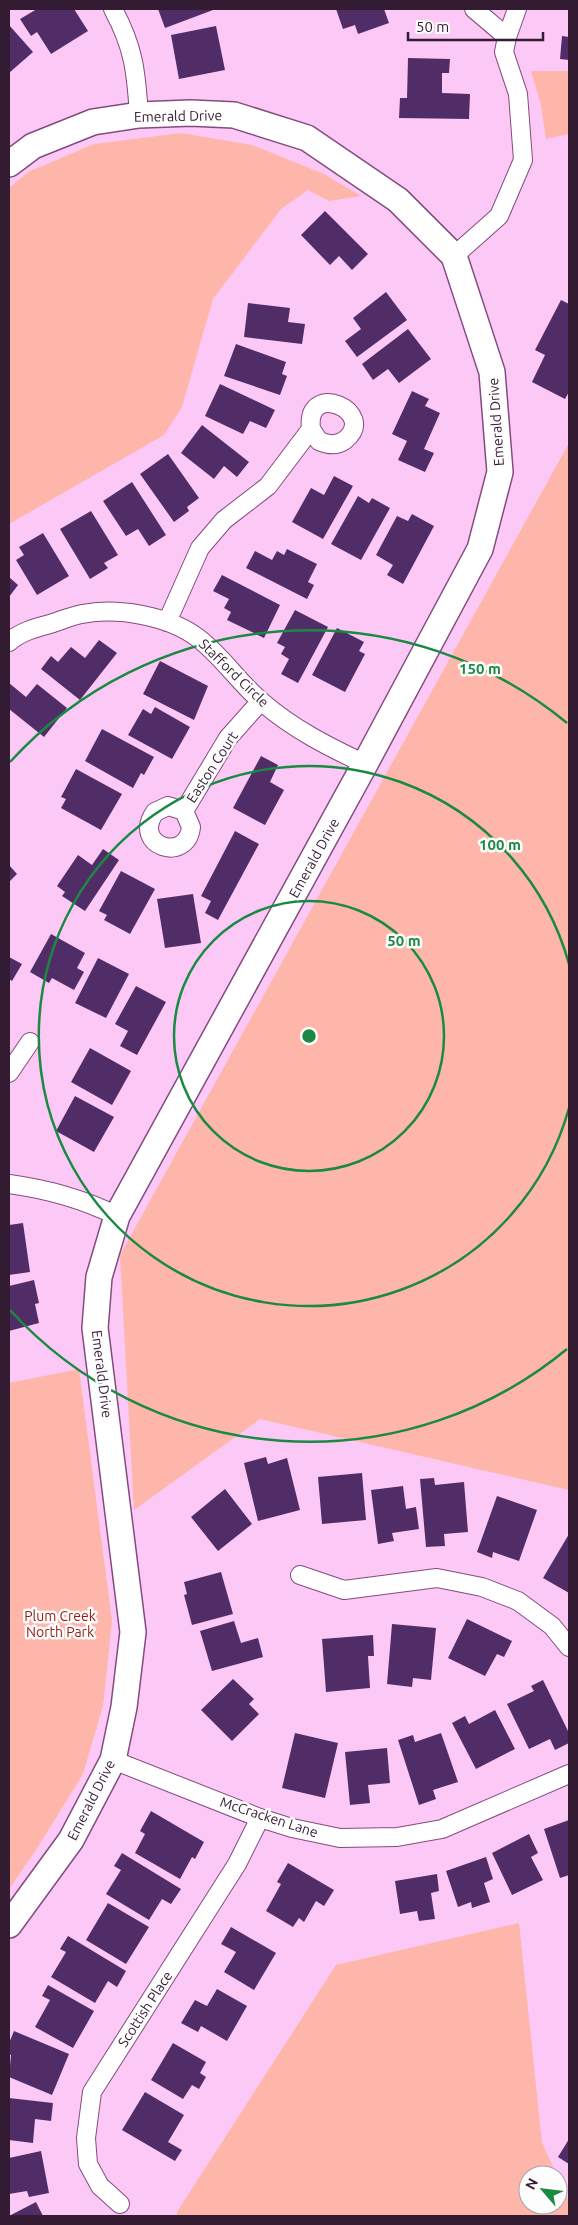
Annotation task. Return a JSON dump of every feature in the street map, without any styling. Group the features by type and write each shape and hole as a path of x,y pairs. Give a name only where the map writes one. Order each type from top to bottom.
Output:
{"street":[{"path":"113,9 129,40 136,68 139,115"},
{"path":"474,9 506,37"},
{"path":"454,256 499,216 523,160 518,94 504,52 506,37 517,9"},
{"name":"Emerald Drive","path":"9,164 33,146 93,122 139,115 190,113 234,115 307,138 398,200 454,256 492,372 500,472 480,549 365,764 117,1216 99,1277 95,1328 133,1632 124,1706 113,1760 71,1840 9,1925"},
{"path":"167,622 200,548 224,520 268,486 311,429"},
{"name":"Stafford Circle","path":"9,642 33,629 83,614 135,612 167,622 196,637 217,654 260,702 290,724 321,743 365,764"},
{"name":"Easton Court","path":"184,811 228,738 260,702"},
{"path":"9,1073 30,1042"},
{"path":"9,1184 34,1187 93,1204 117,1216"},
{"path":"300,1575 344,1590 436,1578 482,1587 518,1601 552,1626 569,1647"},
{"name":"McCracken Lane","path":"113,1760 260,1818 292,1828 340,1838 397,1837 442,1829 569,1774"},
{"name":"Scottish Place","path":"120,2204 100,2186 88,2164 86,2138 92,2092 237,1864 260,1818"}],"green space":[{"path":"531,71 569,71 569,134 546,139 541,105"},
{"path":"181,133 252,145 324,174 361,196 329,201 308,190 281,209 213,299 182,407 164,435 9,524 9,188 28,172 94,144"},
{"path":"569,443 569,1490 260,1419 134,1510 120,1255"},
{"name":"Plum Creek North Park","path":"79,1369 112,1621 103,1706 83,1774 36,1850 9,1889 9,1383"},
{"path":"519,1923 542,2143 552,2165 518,2165 518,2215 568,2215 568,2199 569,2216 177,2216 177,2212 336,1965"}],"building":[{"path":"37,9 74,9 88,31 51,54 37,32 31,36 20,19"},
{"path":"158,9 212,9 213,10 165,28"},
{"path":"336,9 384,9 389,23 358,34 355,25 343,29"},
{"path":"9,25 33,52 9,73"},
{"path":"216,26 225,70 179,79 171,35"},
{"path":"562,36 569,37 569,60 560,59"},
{"path":"408,58 450,59 449,73 442,73 442,93 470,94 469,119 399,118 400,98 407,98"},
{"path":"325,211 368,254 352,270 339,256 330,265 301,235"},
{"path":"386,292 407,320 357,357 345,341 361,329 353,318"},
{"path":"561,300 569,304 569,392 565,399 532,382 545,355 535,350"},
{"path":"248,303 290,308 288,322 305,324 302,344 244,337"},
{"path":"408,329 431,359 399,383 388,369 373,380 362,364"},
{"path":"236,344 286,362 282,374 287,376 280,395 224,376"},
{"path":"220,384 275,410 266,428 250,421 243,434 205,416"},
{"path":"412,391 429,399 425,406 440,413 424,449 434,453 425,472 398,460 407,441 392,434"},
{"path":"202,425 249,462 237,477 224,466 214,479 181,453"},
{"path":"168,454 199,498 187,507 189,511 174,522 140,474"},
{"path":"334,476 353,486 323,539 292,522 311,488 324,495"},
{"path":"132,482 166,535 149,546 138,529 126,536 103,501"},
{"path":"358,496 369,503 372,498 390,508 361,560 331,544"},
{"path":"91,511 118,555 104,563 108,568 90,579 60,529"},
{"path":"412,514 434,526 403,584 387,575 393,565 376,555 397,516 408,521"},
{"path":"43,533 69,576 37,595 16,560 24,555 19,547"},
{"path":"287,549 317,564 308,582 314,585 307,599 246,568 255,551 272,560 277,551 284,555"},
{"path":"222,575 280,605 264,638 227,620 231,612 224,608 229,599 213,591"},
{"path":"9,577 18,585 9,597"},
{"path":"295,610 328,627 298,683 281,674 289,659 281,654 285,647 277,643"},
{"path":"337,628 364,642 359,651 365,654 345,692 312,675"},
{"path":"99,640 117,653 80,700 41,669 51,656 58,662 71,647 85,658"},
{"path":"160,661 208,686 194,720 143,694"},
{"path":"9,683 26,697 37,684 67,708 44,737 9,709"},
{"path":"155,707 190,727 172,759 128,735 143,709 151,714"},
{"path":"102,729 154,757 144,775 141,773 133,788 85,761"},
{"path":"261,756 278,765 270,782 284,790 265,825 233,808"},
{"path":"76,769 122,794 101,830 61,808 66,799 61,797"},
{"path":"235,831 259,844 218,920 205,913 211,901 201,896"},
{"path":"103,849 119,860 85,911 62,896 65,892 57,886 78,855 92,865"},
{"path":"9,865 17,874 9,882"},
{"path":"121,871 155,889 130,934 104,920 107,915 99,911"},
{"path":"193,894 201,943 165,948 157,899"},
{"path":"51,934 85,953 77,968 84,972 74,990 52,978 49,983 30,972"},
{"path":"9,957 22,964 12,981 9,979"},
{"path":"98,958 129,974 106,1018 75,1003"},
{"path":"136,986 166,1002 137,1055 120,1046 128,1031 115,1024"},
{"path":"90,1048 131,1071 112,1105 71,1082"},
{"path":"75,1096 114,1117 94,1152 56,1131"},
{"path":"23,1223 30,1272 9,1275 9,1225"},
{"path":"34,1280 39,1303 35,1304 39,1323 9,1331 9,1286"},
{"path":"266,1457 268,1464 287,1458 300,1510 258,1521 244,1463"},
{"path":"362,1473 366,1520 322,1524 318,1477"},
{"path":"434,1478 435,1485 464,1482 468,1532 444,1534 445,1546 426,1547 420,1479"},
{"path":"403,1486 406,1509 416,1507 419,1529 392,1533 394,1541 378,1544 371,1490"},
{"path":"225,1489 252,1524 218,1551 191,1517"},
{"path":"497,1496 537,1510 519,1561 493,1552 492,1558 477,1552"},
{"path":"569,1534 569,1593 543,1578"},
{"path":"221,1572 233,1614 192,1625 184,1595 187,1594 184,1582"},
{"path":"467,1619 512,1641 504,1657 497,1654 485,1676 448,1658"},
{"path":"234,1621 241,1643 258,1638 263,1657 212,1671 200,1631"},
{"path":"392,1624 436,1628 431,1680 413,1678 412,1687 387,1684"},
{"path":"373,1635 374,1656 368,1656 370,1688 326,1692 322,1639"},
{"path":"233,1679 254,1699 249,1704 259,1714 232,1741 201,1710"},
{"path":"543,1680 569,1733 569,1743 555,1750 550,1739 529,1749 507,1704 534,1691 531,1686"},
{"path":"495,1710 515,1749 476,1769 452,1723 465,1716 469,1724"},
{"path":"295,1733 338,1743 325,1798 282,1788"},
{"path":"441,1733 458,1782 433,1790 436,1799 419,1805 398,1740 413,1735 415,1742"},
{"path":"387,1748 390,1783 368,1785 370,1803 350,1805 345,1752"},
{"path":"151,1811 204,1842 195,1859 192,1857 180,1879 135,1853 145,1834 140,1831"},
{"path":"569,1820 569,1875 560,1878 544,1829"},
{"path":"529,1834 538,1853 531,1857 543,1880 512,1895 492,1853"},
{"path":"122,1853 181,1889 171,1904 162,1899 149,1920 106,1894 121,1870 114,1866"},
{"path":"486,1857 493,1879 484,1883 490,1902 472,1908 471,1902 458,1907 446,1871"},
{"path":"288,1863 334,1890 324,1906 316,1901 304,1922 299,1918 293,1927 266,1911 281,1884 277,1882"},
{"path":"437,1874 439,1891 431,1893 435,1919 419,1921 417,1911 400,1914 395,1881"},
{"path":"108,1903 149,1927 126,1964 86,1940"},
{"path":"231,1927 276,1953 254,1990 224,1972 236,1952 221,1944"},
{"path":"68,1936 126,1971 117,1987 108,1981 95,2003 51,1977 66,1952 60,1949"},
{"path":"48,1985 94,2011 73,2048 35,2027 50,2000 42,1996"},
{"path":"217,1989 247,2006 227,2041 201,2026 198,2032 181,2023 195,2000 207,2006"},
{"path":"14,2031 69,2054 52,2095 9,2077 11,2055 9,2054 9,2043"},
{"path":"173,2043 206,2062 200,2073 206,2077 199,2089 192,2085 183,2099 151,2080"},
{"path":"145,2092 184,2115 168,2142 182,2150 175,2161 122,2130"},
{"path":"9,2098 53,2103 51,2121 35,2119 33,2143 9,2140"},
{"path":"569,2139 569,2164 558,2157"},
{"path":"41,2151 49,2193 29,2197 27,2191 9,2194 9,2158"},
{"path":"36,2202 43,2216 9,2216"}]}
